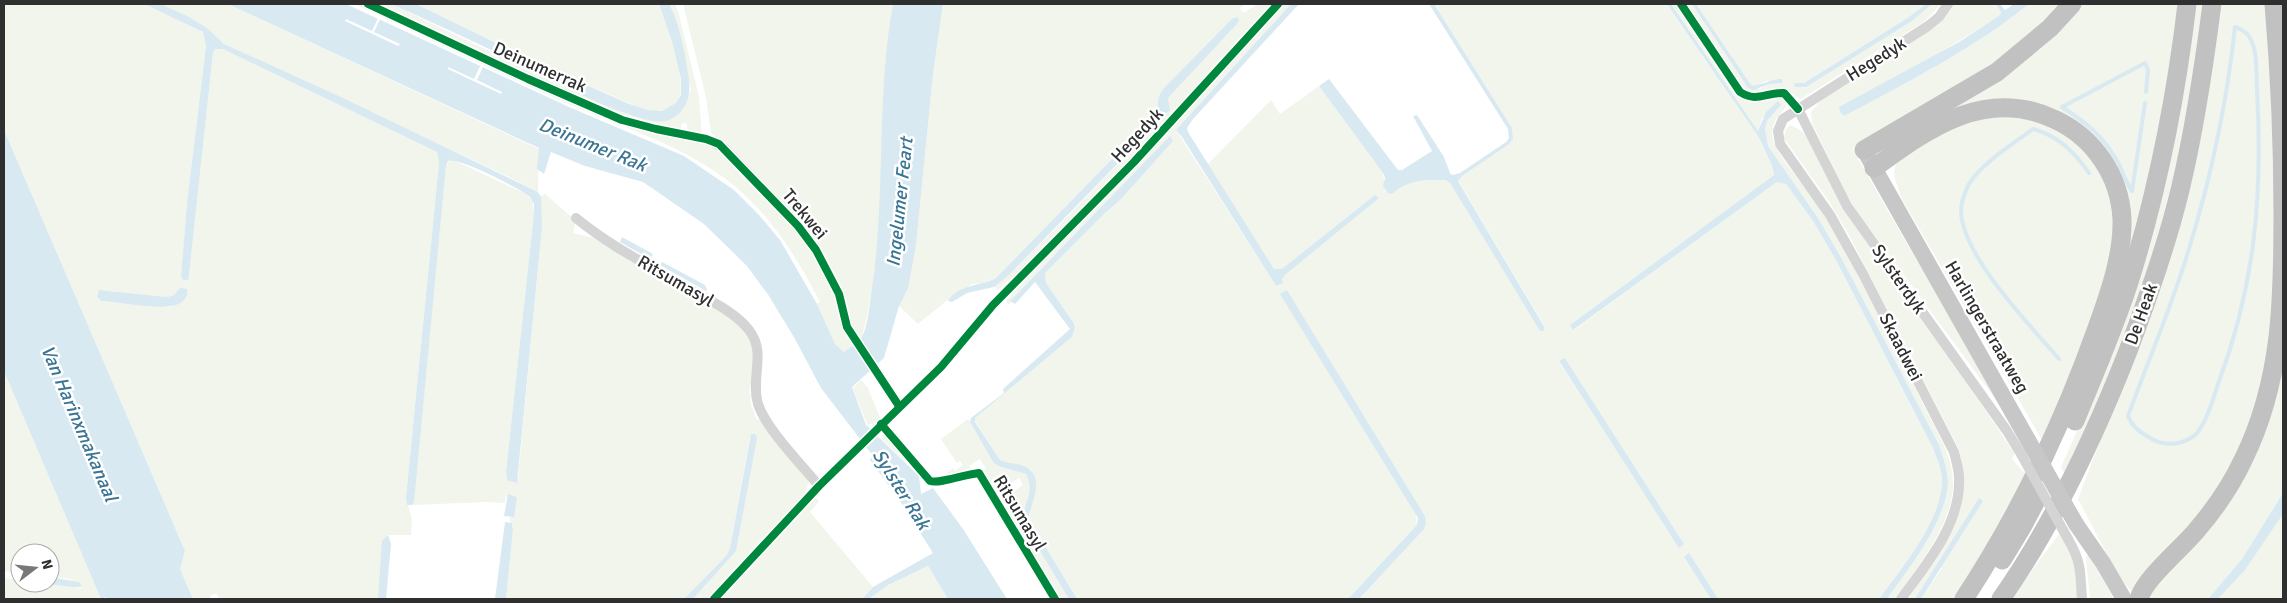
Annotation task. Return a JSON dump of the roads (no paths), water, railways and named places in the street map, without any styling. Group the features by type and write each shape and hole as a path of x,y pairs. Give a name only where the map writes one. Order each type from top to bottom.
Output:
{"highway":[{"path":"1864,150 1997,72 2050,28 2072,4"},
{"name":"De Heak","path":"1977,599 2022,527 2065,442 2101,358 2130,279 2165,146 2174,100 2187,4"},
{"name":"De Heak","path":"2001,599 2042,537 2081,461 2148,298 2180,191 2201,86 2212,4"},
{"path":"2138,599 2141,591 2150,580 2196,531 2215,506 2244,459 2257,426 2276,364 2281,321 2283,274 2283,172 2279,61 2274,4"},
{"path":"1874,168 1923,132 1943,122 1986,109 2009,107 2038,113 2075,130 2096,152 2110,172 2119,197 2122,219 2120,250 2107,298 2085,361 2055,436 2017,510 1964,599"}],"main road":[{"name":"Harlingerstraatweg","path":"1864,150 2024,447 2072,532 2114,599"},
{"name":"Harlingerstraatweg","path":"2072,532 2102,563 2124,599"}],"street":[{"name":"Hegedyk","path":"899,406 941,366 1014,283 1134,162 1278,4"},
{"name":"Hegedyk","path":"1798,109 1928,26 1939,17 1948,4"},
{"name":"Sylsterdyk","path":"1798,109 1847,206 2007,431 2024,447"},
{"name":"Skaadwei","path":"1798,109 1783,119 1780,124 1778,137 1780,144 1830,216 1863,274 1954,452 1959,478 1958,501 1947,530 1901,599"},
{"name":"Trekwei","path":"706,139 724,148 798,226 810,242 834,282 839,294 844,322 899,406"},
{"name":"Ritsumasyl","path":"576,218 600,236 722,307 745,325 754,337 759,353 756,392 762,414 819,486"},
{"path":"714,599 819,486 899,406"},
{"name":"Ritsumasyl","path":"979,473 1055,599"},
{"path":"2072,532 2082,573 2082,599"}],"water":[{"path":"144,4 161,4 187,16 207,28 224,44 343,98 538,192 541,197 542,227 517,483 507,480 506,472 533,222 534,204 530,197 476,168 463,163 448,161 414,502 412,505 407,505 406,497 439,163 437,152 223,49 215,49 213,53 189,275 188,280 183,280 181,276 187,203 206,46 203,32"},
{"path":"228,4 346,4 569,107 684,156 734,190 780,240 817,304 835,344 844,352 862,337 870,306 879,217 885,74 893,4 943,4 933,74 916,245 908,288 899,306 884,358 852,387 866,425 919,476 921,494 933,488 963,529 1007,599 948,599 928,566 888,585 869,599 862,599 873,587 933,553 900,501 870,460 873,456 821,388 769,296 747,266 704,224 643,182 585,166 551,152 544,174 537,169 539,148"},
{"path":"391,4 416,4 535,62 627,103 647,110 662,111 676,103 681,95 681,79 672,41 659,4 669,4 679,29 685,55 689,96 679,114 665,121 651,121 630,115 579,94 479,44"},
{"path":"1291,4 1299,4 1193,119 1187,128 1188,132 1274,269 1282,269 1375,195 1379,198 1286,274 1282,279 1283,283 1276,286 1176,130"},
{"path":"1429,4 1434,4 1512,128 1513,139 1508,145 1462,176 1458,181 1545,328 1543,331 1540,331 1450,183 1446,180 1418,181 1405,185 1392,194 1388,193 1383,186 1385,178 1383,173 1319,86 1329,79 1398,170 1402,170 1432,151 1413,116 1417,115 1444,157 1452,175 1460,173 1506,142 1509,138 1508,129"},
{"path":"1667,4 1671,4 1758,131 1766,112 1778,101 1781,105 1767,121 1765,129 1768,146 1818,218 1842,259 1939,445 1948,478 1946,498 1941,513 1925,544 1887,599 1879,599 1909,559 1928,528 1935,512 1942,481 1940,469 1933,448 1837,262 1813,221 1786,184 1777,182 1573,330 1570,325 1774,175 1758,136"},
{"path":"1692,4 1696,4 1751,85 1782,79 1782,83 1769,84 1754,90 1748,88"},
{"path":"1926,4 1932,4 1912,21 1806,87 1794,87 1795,83 1804,83 1909,17"},
{"path":"1996,4 2000,4 2005,10 2014,4 2029,4 1985,36 1940,64 1844,116 1840,112 1839,107 1959,42 2000,15 2001,12"},
{"path":"1238,17 1239,21 1237,24 1168,98 1170,110 1008,276 994,287 967,293 952,302 948,301 953,295 964,288 997,277 1154,116 1159,96 1164,88 1233,18"},
{"name":"Van Harinxmakanaal","path":"4,130 185,551 180,569 193,599 107,599 106,597 101,599 4,371"},
{"path":"1170,136 1173,141 1120,200 1045,273 1046,283 1073,322 1075,327 1072,337 975,418 975,422 1000,460 1026,467 1035,477 1036,491 1028,518 1077,599 1069,599 1023,523 1030,487 1026,474 999,466 993,462 970,422 971,418 1004,393 1003,389 1070,329 1035,282 1015,304 1010,301"},
{"path":"622,237 653,254 650,259 620,242"},
{"path":"662,262 705,285 707,290 660,265"},
{"path":"180,288 187,289 187,295 181,303 164,307 101,301 97,297 99,290 167,297 174,295"},
{"path":"1287,290 1425,516 1426,523 1424,529 1359,599 1348,599 1417,525 1418,518 1280,294"},
{"path":"1565,358 1684,544 1679,548 1559,361"},
{"path":"751,434 755,434 757,438 736,551 693,599 684,599 727,555 730,548"},
{"path":"2283,493 2283,514 2245,570 2218,599 2208,599 2242,559"},
{"path":"508,494 517,497 514,517 504,516"},
{"path":"1979,498 1983,501 1921,599 1915,599"},
{"path":"505,522 512,523 513,530 506,599 495,599"},
{"path":"388,535 391,544 386,599 378,599 382,541"},
{"path":"1689,553 1718,599 1711,599 1684,557"},
{"path":"60,579 79,582 82,587 60,586"}],"waterway":[{"path":"2235,27 2244,31 2253,43 2256,63 2259,166 2254,239 2248,275 2231,347 2204,422 2197,433 2187,440 2175,444 2157,442 2135,427 2128,416 2175,291 2197,222 2223,111 2235,27"},
{"path":"2062,107 2145,63 2148,70 2146,92"},
{"path":"2062,107 2078,118 2105,143 2116,159 2132,191 2145,103"},
{"path":"2059,359 2015,309 1984,268 1964,228 1961,210 1962,203 1969,184 1975,176 1998,154 2033,129 2058,140 2078,158 2089,173"}],"water label":[{"name":"Deinumer Rak","path":"593,144"},
{"name":"Ingelumer Feart","path":"899,202"},
{"name":"Sylster Rak","path":"902,489"}]}
